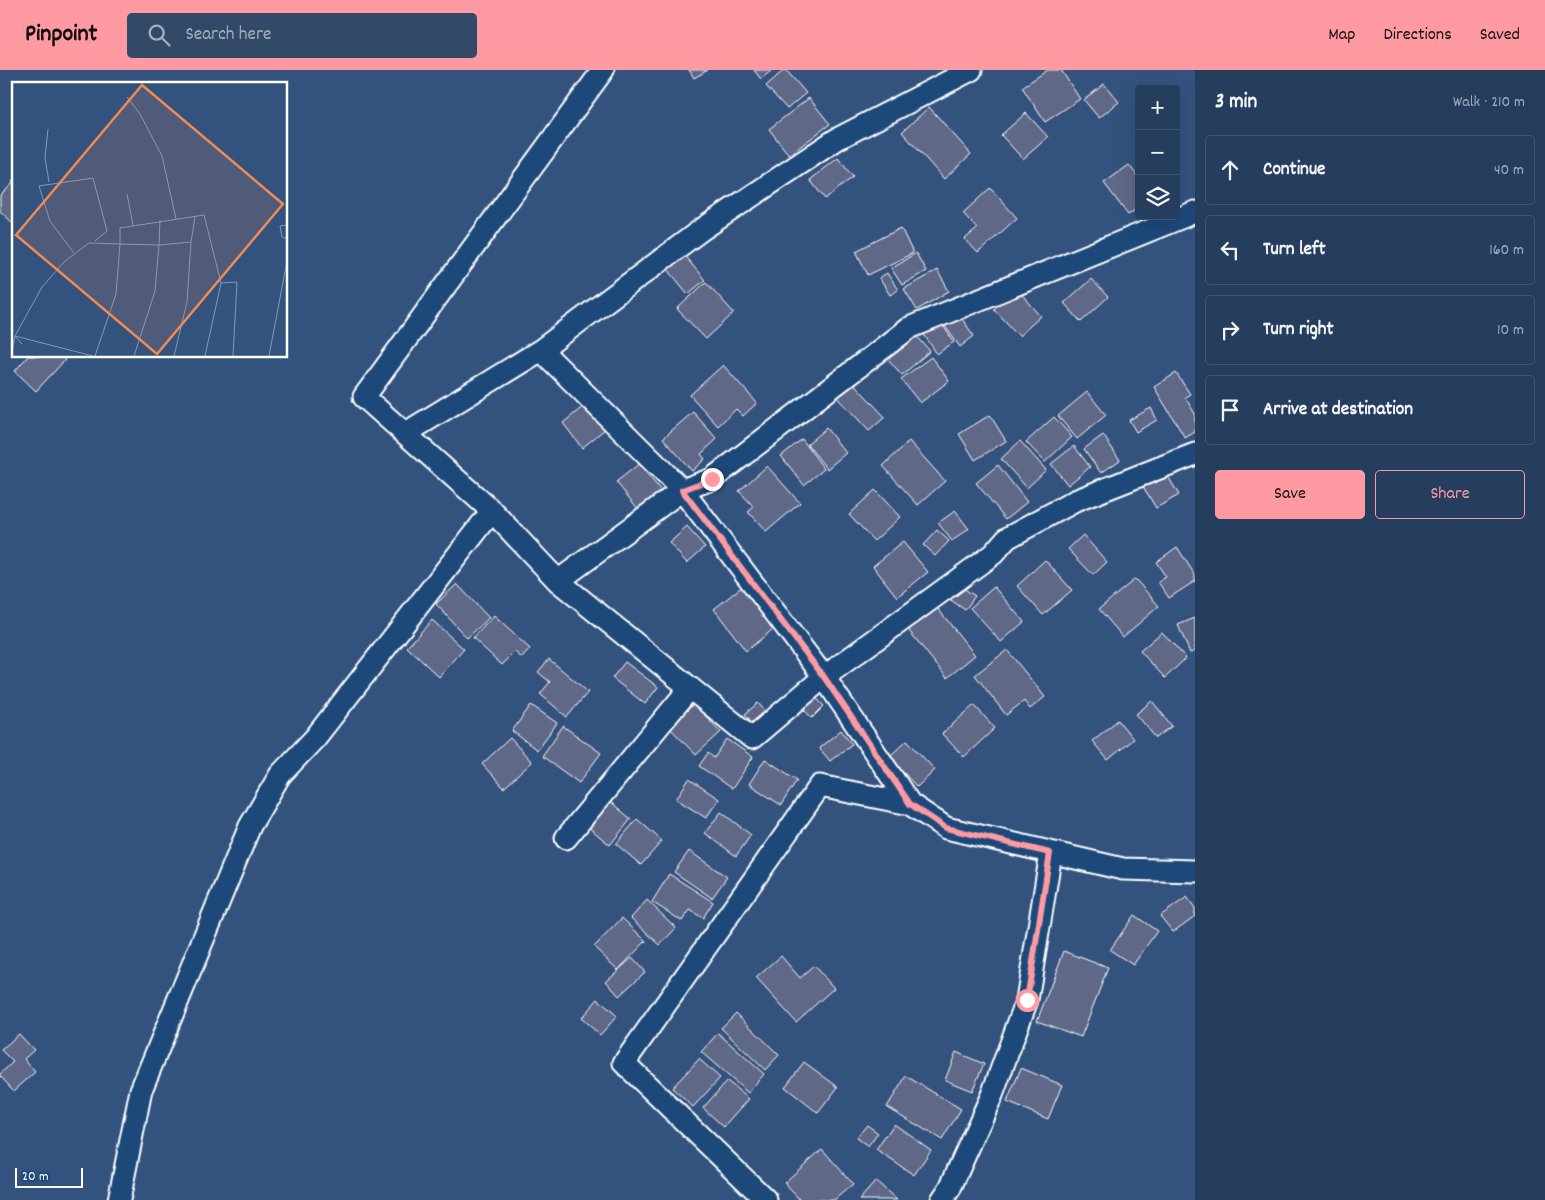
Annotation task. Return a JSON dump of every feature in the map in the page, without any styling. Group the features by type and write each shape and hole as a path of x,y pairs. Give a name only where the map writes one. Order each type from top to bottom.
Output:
{"street":[{"path":"603,70 364,397 492,511 558,581 752,738 824,677 993,554 1007,538 1075,501 1195,454"},
{"path":"406,433 541,350 701,230 837,139 971,70"},
{"path":"558,581 682,490 712,479 909,328 1195,212"},
{"path":"541,350 682,490 824,677 910,804 946,828 1050,853 1123,869 1195,871"},
{"path":"119,1200 141,1090 250,826 280,775 315,738 492,511"},
{"path":"566,838 690,688"},
{"path":"766,1200 624,1063 820,786 910,804"},
{"path":"942,1200 950,1188 992,1095 1027,1000 1050,853"}],"building":[{"path":"689,70 708,70 694,78"},
{"path":"754,70 772,70 761,79"},
{"path":"784,70 806,93 787,109 766,86"},
{"path":"1048,70 1061,70 1080,99 1045,122 1022,87"},
{"path":"1104,84 1119,102 1099,118 1084,100"},
{"path":"809,98 830,124 789,155 769,129"},
{"path":"929,107 971,154 944,179 902,132"},
{"path":"1026,113 1048,137 1023,159 1001,135"},
{"path":"838,158 853,177 825,199 810,180"},
{"path":"1129,165 1135,173 1135,210 1128,215 1104,183"},
{"path":"12,184 12,222 0,211 0,196"},
{"path":"990,188 1017,218 978,253 965,239 977,229 963,213"},
{"path":"901,228 913,253 868,275 856,251"},
{"path":"682,253 705,280 688,294 666,267"},
{"path":"916,253 926,271 902,285 891,268"},
{"path":"937,270 949,291 917,310 904,289"},
{"path":"887,273 898,290 890,295 879,278"},
{"path":"1091,279 1108,297 1081,322 1064,303"},
{"path":"706,282 734,313 706,339 677,309"},
{"path":"1016,288 1041,316 1019,336 994,309"},
{"path":"936,315 954,342 937,354 919,327"},
{"path":"960,316 974,336 960,347 945,326"},
{"path":"908,326 930,351 902,375 880,350"},
{"path":"931,357 949,381 920,403 901,379"},
{"path":"26,358 63,358 65,360 36,391 15,371"},
{"path":"723,365 757,403 743,416 736,409 718,426 690,395"},
{"path":"1176,373 1190,394 1185,397 1195,414 1195,432 1185,438 1154,387"},
{"path":"845,374 885,417 869,431 830,389"},
{"path":"1087,392 1106,415 1077,439 1058,416"},
{"path":"585,405 605,429 582,448 563,423"},
{"path":"1151,408 1157,420 1136,432 1129,420"},
{"path":"693,412 717,439 701,454 705,459 692,471 663,438"},
{"path":"990,415 1006,441 975,460 959,434"},
{"path":"1054,417 1072,437 1045,462 1026,442"},
{"path":"826,428 846,453 827,469 807,444"},
{"path":"1103,435 1120,460 1101,473 1084,449"},
{"path":"802,439 824,469 804,485 781,456"},
{"path":"909,441 945,481 918,505 883,466"},
{"path":"1020,441 1046,470 1027,488 1001,459"},
{"path":"1074,446 1090,467 1068,485 1051,464"},
{"path":"639,464 662,492 639,510 616,482"},
{"path":"998,465 1027,502 1006,519 976,483"},
{"path":"767,466 800,503 766,532 748,512 754,507 739,491"},
{"path":"1135,473 1166,473 1179,495 1156,508"},
{"path":"875,490 900,517 874,541 849,514"},
{"path":"955,511 969,529 952,541 938,523"},
{"path":"687,527 705,547 687,563 669,543"},
{"path":"937,530 949,541 935,556 923,545"},
{"path":"1083,535 1107,562 1093,575 1068,549"},
{"path":"903,542 928,572 897,597 873,566"},
{"path":"1177,547 1195,575 1195,581 1169,598 1158,582 1166,577 1156,562"},
{"path":"1045,560 1072,590 1043,615 1017,586"},
{"path":"1135,579 1159,606 1123,637 1099,609"},
{"path":"749,581 782,622 746,651 714,609"},
{"path":"954,582 975,596 965,610 945,596"},
{"path":"457,584 489,618 467,638 436,604"},
{"path":"994,587 1024,622 1001,642 970,608"},
{"path":"934,604 975,655 947,678 906,627"},
{"path":"494,616 530,649 522,658 515,652 502,665 473,638"},
{"path":"1195,618 1195,651 1190,653 1178,625"},
{"path":"432,620 464,649 439,677 407,647"},
{"path":"1162,632 1186,658 1165,678 1140,651"},
{"path":"1007,650 1045,697 1030,709 1024,701 1006,715 975,675"},
{"path":"549,659 588,692 567,717 540,694 550,682 538,672"},
{"path":"625,662 658,687 645,704 612,678"},
{"path":"810,691 824,706 812,718 797,703"},
{"path":"1152,701 1172,726 1156,738 1136,714"},
{"path":"758,703 767,713 754,725 745,714"},
{"path":"694,704 721,732 696,755 669,727"},
{"path":"531,705 557,723 537,750 512,731"},
{"path":"974,705 995,728 964,757 942,734"},
{"path":"1118,720 1133,739 1108,760 1092,741"},
{"path":"563,726 601,753 579,783 542,756"},
{"path":"841,730 852,744 830,761 819,748"},
{"path":"510,738 532,762 504,788 482,764"},
{"path":"727,739 753,757 732,789 699,766 708,753 714,758"},
{"path":"907,740 935,770 917,787 889,757"},
{"path":"765,759 797,780 781,805 749,784"},
{"path":"689,779 719,799 706,818 676,799"},
{"path":"607,799 631,819 610,845 586,825"},
{"path":"721,812 751,835 736,856 705,833"},
{"path":"637,819 662,841 641,865 616,844"},
{"path":"689,851 727,877 712,898 674,872"},
{"path":"669,874 713,902 703,918 690,910 682,921 652,902"},
{"path":"1187,897 1195,908 1195,916 1173,932 1160,916"},
{"path":"647,900 676,928 660,945 631,918"},
{"path":"1134,915 1157,931 1133,965 1110,950"},
{"path":"622,918 646,941 618,970 594,947"},
{"path":"1064,951 1108,968 1081,1037 1037,1021"},
{"path":"781,956 800,978 814,966 834,988 796,1022 756,978"},
{"path":"632,958 645,972 619,996 606,981"},
{"path":"598,999 617,1016 600,1035 581,1018"},
{"path":"736,1013 779,1055 765,1070 721,1028"},
{"path":"718,1033 764,1074 748,1093 701,1052"},
{"path":"19,1034 34,1050 24,1059 35,1072 14,1091 0,1076 13,1062 1,1050"},
{"path":"956,1052 984,1064 972,1091 945,1080"},
{"path":"699,1059 720,1078 693,1107 672,1088"},
{"path":"804,1062 838,1087 818,1113 785,1087"},
{"path":"1021,1068 1062,1085 1048,1119 1007,1102"},
{"path":"906,1076 961,1109 942,1140 887,1107"},
{"path":"727,1081 749,1099 724,1127 703,1108"},
{"path":"894,1124 931,1150 914,1175 876,1150"},
{"path":"867,1125 878,1133 868,1147 856,1138"},
{"path":"822,1149 853,1184 834,1200 800,1200 784,1183"},
{"path":"876,1181 897,1200 859,1200"}],"route":[{"path":"712,479 682,490 824,677 910,804 946,828 1050,853 1027,1000"}]}
